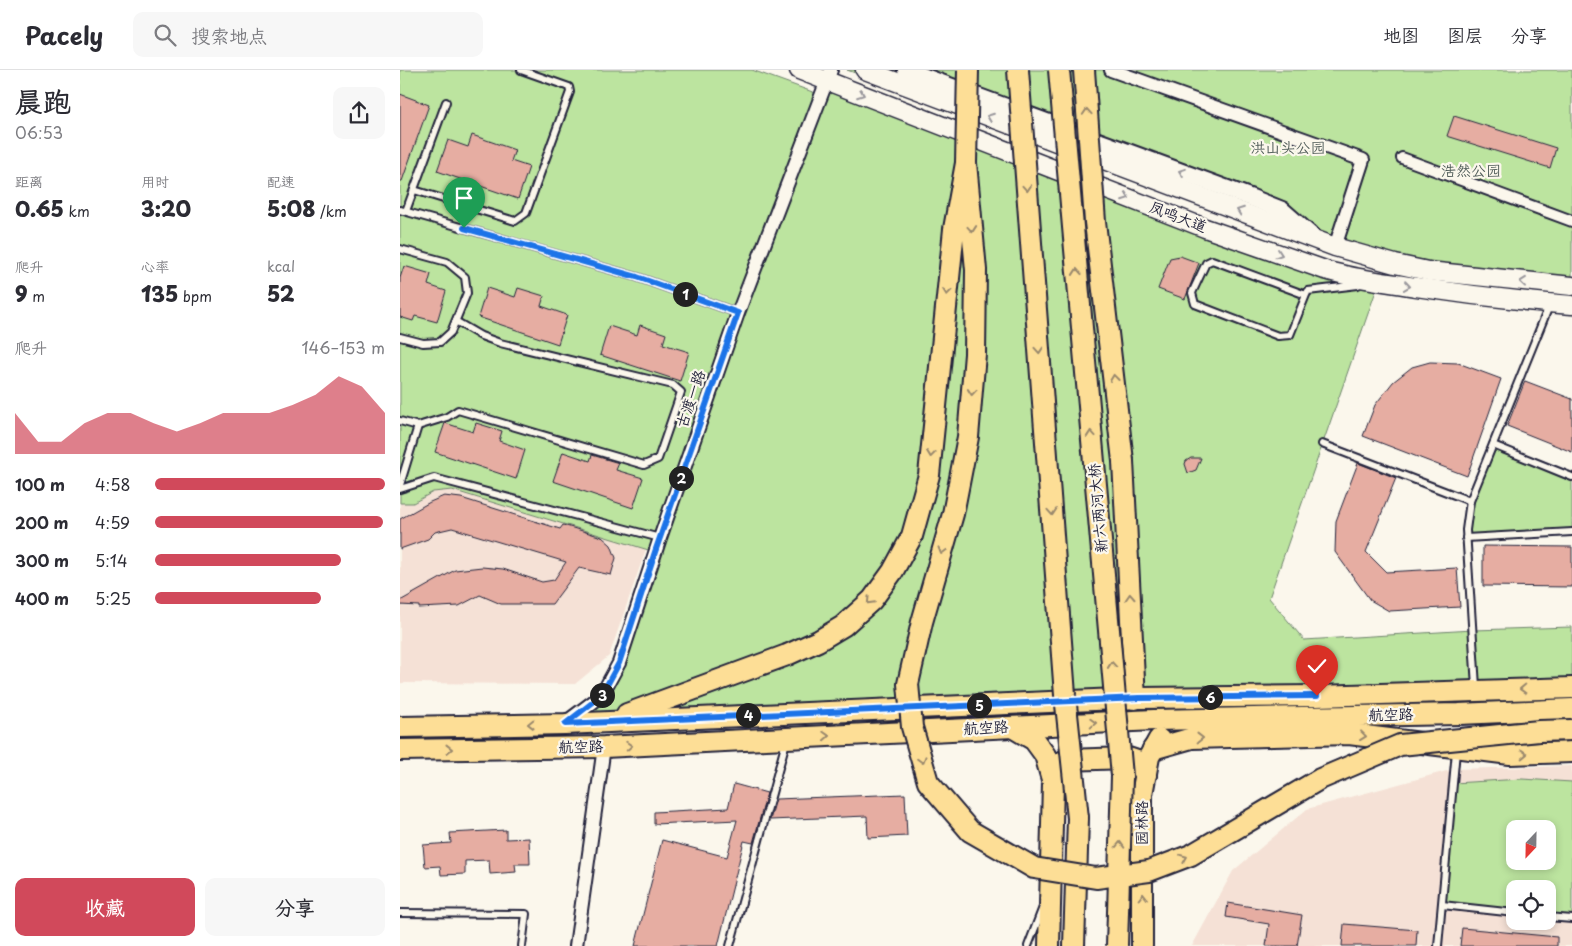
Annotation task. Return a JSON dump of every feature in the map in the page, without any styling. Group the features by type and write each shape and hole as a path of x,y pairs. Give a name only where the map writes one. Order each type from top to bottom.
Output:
{"main road":[{"name":"凤鸣大道","path":"799,70 829,75 1205,228 1325,270 1345,276 1379,282 1473,296 1572,305"},
{"name":"凤鸣大道","path":"865,70 1335,247 1428,271 1572,286"},
{"path":"968,70 966,164 976,270 975,354 968,437 953,514 922,622 908,684 912,727 928,782 970,831 1034,868 1096,878 1149,872 1190,855 1320,779 1400,745 1538,731 1572,730"},
{"path":"1018,70 1065,695 1078,818 1074,946"},
{"name":"新六两河大桥","path":"1059,70 1122,776 1117,946"},
{"path":"1084,70 1095,222 1124,462 1135,699"},
{"path":"607,721 688,692 818,641 843,626 872,600 893,571 912,536 929,476 954,229 966,164"},
{"name":"航空路","path":"400,727 565,724 1135,699 1317,696 1572,688"},
{"name":"航空路","path":"400,750 604,747 1187,719 1459,714 1572,709"},
{"name":"园林路","path":"1142,946 1142,794 1149,757 1165,729 1187,719"},
{"path":"1012,727 1034,740 1045,755 1052,779 1049,946"},
{"path":"1153,749 1192,738 1349,734 1510,754 1572,752"},
{"path":"1052,779 1057,767 1065,760 1128,758 1136,762 1146,775"}],"street":[{"path":"906,70 1282,210 1318,241"},
{"path":"1111,70 1363,160 1335,247"},
{"name":"古渡一路","path":"565,724 601,696 619,663 738,313 829,75"},
{"path":"1402,158 1572,221"},
{"path":"576,946 604,747"}],"lane":[{"path":"414,190 515,221 526,213 570,92 568,87 521,70"},
{"path":"446,102 414,190 403,211 637,277 738,313"},
{"path":"400,249 447,262 465,277 467,294 451,332 440,342 423,343 400,337"},
{"path":"1306,295 1212,260 1206,263 1192,293 1196,304 1278,336 1290,335 1308,291 1379,282"},
{"path":"1476,691 1466,538 1470,501 1550,303"},
{"path":"400,420 418,426 446,417 458,410 644,465 658,460 681,392 672,385 500,344 456,322"},
{"path":"400,485 418,426"},
{"path":"1322,444 1470,501"},
{"path":"1493,445 1572,477"},
{"path":"400,489 434,478 660,538"},
{"path":"1466,538 1572,532"},
{"path":"730,946 786,738"},
{"path":"1438,946 1456,747"},
{"path":"1028,946 1050,888"},
{"path":"1442,905 1506,912"},
{"path":"400,913 526,914 522,946"},
{"path":"1556,918 1572,919"}],"shaded area":[{"path":"452,490 646,549 609,656 575,684 400,683 400,503 413,503 433,492"},
{"path":"1572,766 1572,946 1192,946 1233,871 1307,809 1454,769"}],"green space":[{"path":"400,70 752,70 821,95 827,81 1205,228 1379,282 1269,598 1304,640 1473,630 1572,627 1572,687 565,724 601,696 655,552 452,490 433,492 413,503 400,503"},
{"path":"847,70 1572,70 1572,287 1335,247"},
{"path":"1493,445 1572,477 1572,532 1466,538 1470,501"},
{"path":"1522,779 1572,782 1572,919 1556,918 1556,880 1506,880 1506,912 1442,905 1453,783"}],"building":[{"path":"400,94 429,105 402,181 400,181"},
{"path":"1454,116 1556,148 1550,168 1447,136"},
{"path":"472,135 515,150 511,161 529,167 518,199 437,171 448,140 468,147"},
{"path":"1180,256 1199,263 1185,299 1158,289 1170,258"},
{"path":"404,266 431,274 428,285 446,291 437,322 415,316 413,321 400,317 400,278"},
{"path":"487,288 515,297 518,288 544,296 541,306 567,315 558,344 478,317"},
{"path":"640,325 666,334 663,344 689,352 680,381 600,355 609,326 637,335"},
{"path":"1430,362 1458,363 1501,379 1467,476 1363,436 1375,405 1393,382 1412,367"},
{"path":"1525,381 1572,399 1572,452 1507,426"},
{"path":"445,423 473,432 476,423 502,431 499,441 525,450 516,479 435,452"},
{"path":"563,452 590,461 592,455 619,463 616,470 643,478 633,508 553,481"},
{"path":"1191,458 1201,458 1196,470 1188,473 1185,464"},
{"path":"1358,463 1396,478 1366,552 1386,572 1457,568 1460,607 1389,611 1370,600 1335,552 1336,521"},
{"path":"444,496 461,498 560,529 563,525 602,537 611,545 616,558 611,575 579,568 552,604 501,604 480,595 459,606 419,608 419,606 400,605 400,601 455,570 482,567 503,569 542,582 554,580 566,562 452,528 435,532 428,539 400,549 400,519"},
{"path":"1483,546 1572,547 1572,587 1483,586"},
{"path":"734,784 767,793 753,843 744,841 718,946 635,946 662,840 727,857 737,820 654,824 654,812 728,808"},
{"path":"905,794 907,836 868,838 867,816 770,820 776,799"},
{"path":"506,830 506,839 529,838 530,864 515,864 516,872 490,874 489,860 465,861 465,874 441,875 440,866 425,867 423,845 451,843 450,833"},
{"path":"1228,903 1302,915 1297,946 1266,946 1269,924 1226,917"},
{"path":"1344,924 1417,930 1416,946 1342,946"},
{"path":"1462,928 1557,937 1557,946 1460,946"}],"route":[{"path":"464,228 637,277 738,313 655,552 619,663 601,696 565,724 1139,698 1317,696"}],"park label":[{"name":"洪山头公园","path":"1288,148"},
{"name":"浩然公园","path":"1471,171"}]}
